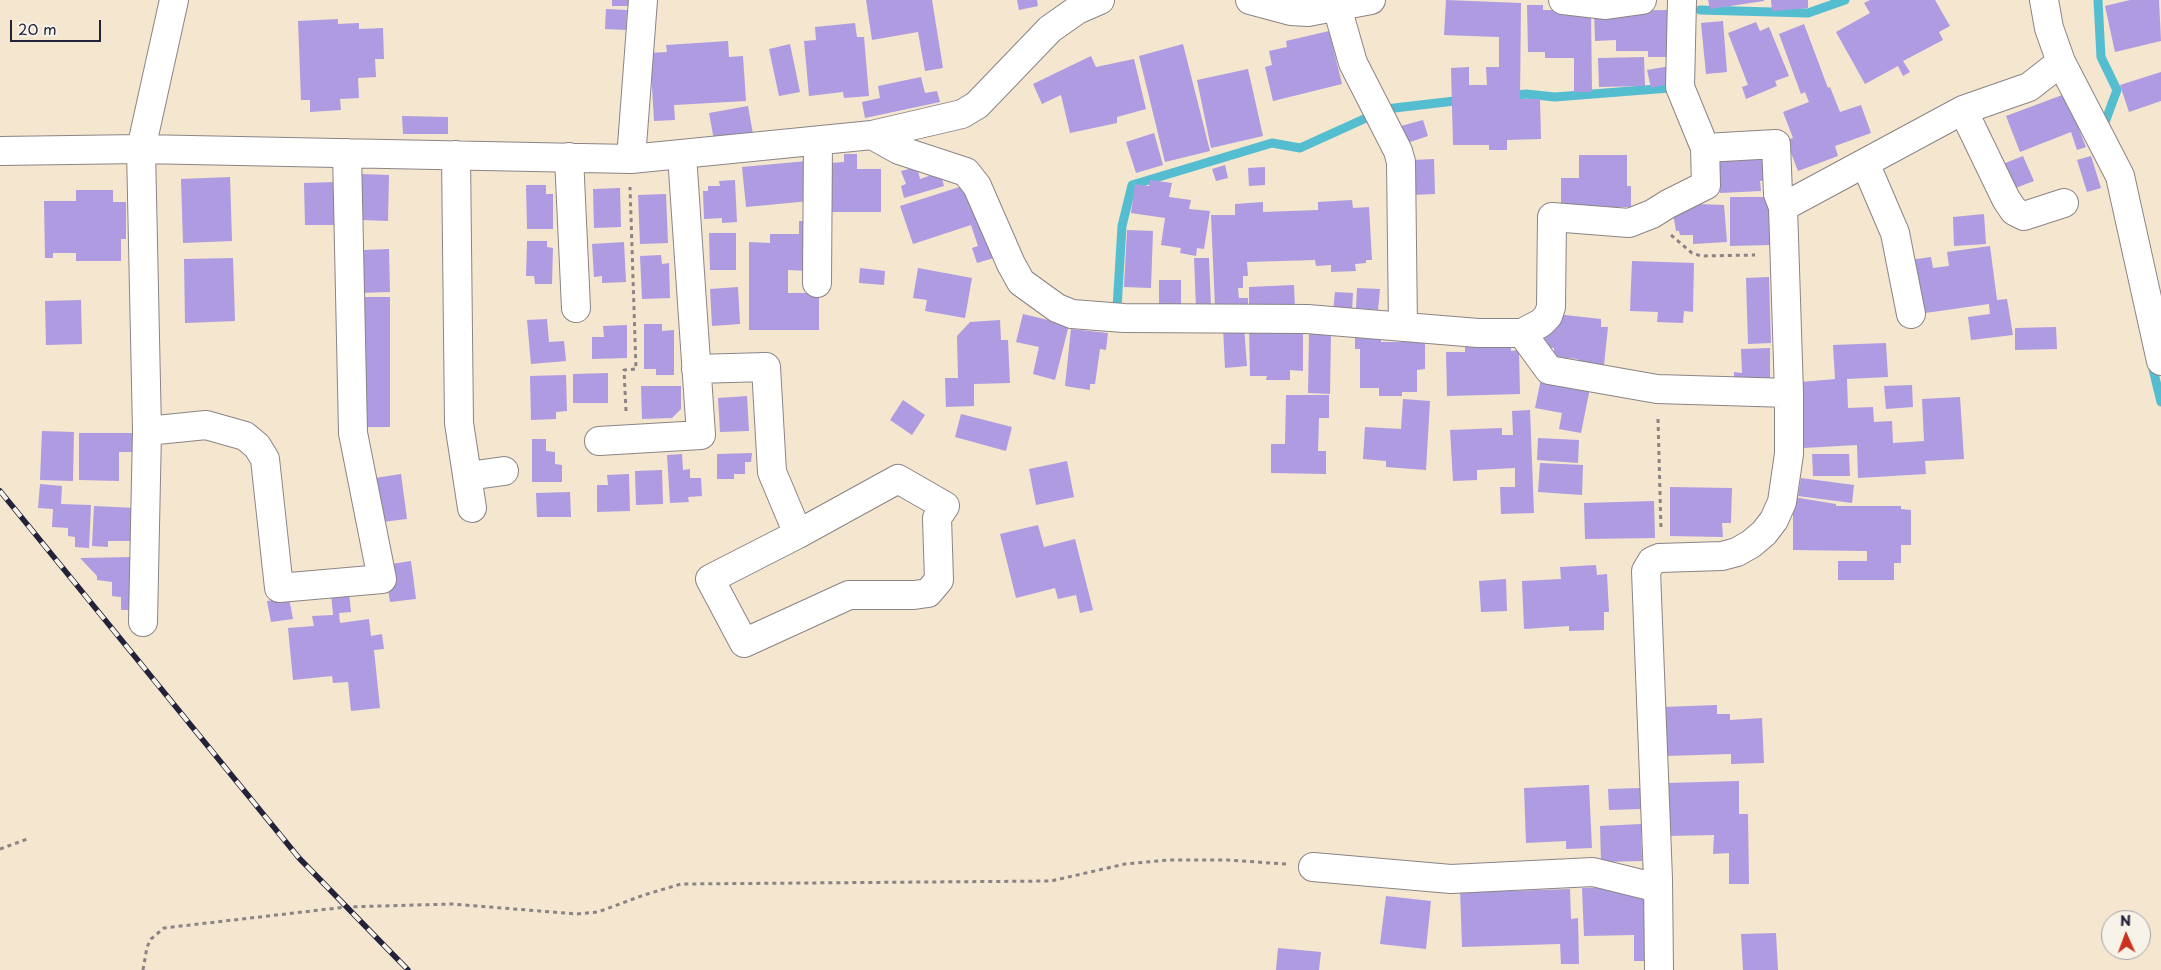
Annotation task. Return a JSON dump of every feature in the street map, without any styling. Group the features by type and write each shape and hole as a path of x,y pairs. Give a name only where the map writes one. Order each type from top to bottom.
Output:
{"street":[{"path":"143,622 148,431 141,150 174,0"},
{"path":"631,159 643,0"},
{"path":"0,151 141,150 631,159 872,135 962,114 977,105 1050,29 1077,10 1100,0"},
{"path":"1250,0 1291,11 1308,12 1371,0"},
{"path":"1563,0 1606,5 1642,0"},
{"path":"872,135 899,150 966,172 977,186 1010,264 1021,282 1057,308 1072,314 1124,318 1307,319 1478,333 1522,333 1548,316 1551,307 1552,217 1629,223 1652,214 1706,185 1705,148 1680,87 1682,0"},
{"path":"2044,0 2049,28 2061,62 2120,176 2161,361"},
{"path":"1337,7 1353,63 1401,162 1403,327"},
{"path":"1783,207 1963,110 2029,87 2061,62"},
{"path":"1963,110 2006,199 2014,211 2024,216 2064,204"},
{"path":"817,283 818,141"},
{"path":"1659,970 1658,888 1646,571 1652,561 1662,558 1722,556 1751,544 1764,533 1774,520 1782,502 1788,454 1789,393 1783,207 1778,194 1776,144 1705,148"},
{"path":"148,431 206,425 245,436 257,446 265,459 279,588 382,579 353,433 347,154"},
{"path":"456,155 459,423 472,508"},
{"path":"600,441 701,435 682,155"},
{"path":"569,158 576,308"},
{"path":"1865,163 1895,233 1911,314"},
{"path":"1522,333 1549,370 1657,389 1789,393"},
{"path":"696,369 766,367 772,472 798,534"},
{"path":"468,476 504,471"},
{"path":"898,479 946,506 938,518 939,580 928,593 914,595 849,594 744,643 710,578 798,534 898,479"},
{"path":"1314,867 1451,879 1593,872 1658,888"}],"path":[{"path":"627,439 624,370 636,369 631,159"},
{"path":"1652,214 1666,231 1696,255 1784,254"},
{"path":"1657,389 1662,558"},
{"path":"0,848 30,838"},
{"path":"142,970 151,938 164,928 346,907 452,904 577,914 598,912 681,884 1051,881 1125,864 1168,860 1261,861 1314,867"}],"building":[{"path":"612,0 628,0 628,6 612,6"},
{"path":"866,0 932,0 943,68 925,71 918,32 872,40"},
{"path":"1017,0 1037,0 1038,6 1019,10"},
{"path":"1446,0 1521,3 1520,99 1540,99 1541,139 1507,140 1507,150 1489,150 1489,145 1453,145 1451,68 1469,67 1469,85 1487,85 1486,67 1499,67 1499,37 1444,35"},
{"path":"1708,0 1764,0 1764,1 1710,9"},
{"path":"1771,0 1808,0 1808,8 1772,11"},
{"path":"1870,0 1935,0 1950,26 1939,32 1943,40 1903,61 1910,72 1903,76 1898,66 1865,84 1836,32 1870,13 1864,3"},
{"path":"2130,0 2159,0 2161,41 2115,52 2105,6"},
{"path":"1527,5 1543,5 1543,10 1591,10 1592,92 1574,92 1574,58 1545,58 1545,52 1528,52"},
{"path":"606,9 627,10 626,30 605,29"},
{"path":"1668,10 1669,57 1648,57 1648,51 1616,51 1616,40 1595,41 1594,11"},
{"path":"338,19 338,24 359,23 359,29 383,28 384,59 375,59 376,77 358,78 359,98 340,99 341,110 310,112 310,100 301,100 298,21"},
{"path":"1723,21 1727,72 1706,74 1701,23"},
{"path":"1756,22 1760,31 1769,27 1789,76 1775,81 1777,86 1746,99 1742,87 1748,85 1728,33"},
{"path":"855,23 857,37 864,37 869,96 844,98 843,92 809,96 804,41 816,40 815,27"},
{"path":"1804,24 1828,88 1830,87 1840,112 1861,105 1871,133 1835,146 1838,156 1798,171 1786,140 1793,138 1783,112 1809,102 1805,92 1801,94 1779,34"},
{"path":"1329,31 1342,84 1273,101 1265,67 1272,65 1269,51 1287,47 1286,41"},
{"path":"728,41 729,57 743,56 746,101 674,105 675,120 654,121 650,53 667,52 666,45"},
{"path":"790,44 800,92 779,96 769,49"},
{"path":"1183,44 1210,151 1165,162 1139,56"},
{"path":"1091,56 1096,67 1134,59 1146,109 1117,117 1117,123 1070,133 1061,95 1042,104 1033,84"},
{"path":"1644,57 1645,86 1599,87 1598,58"},
{"path":"1670,66 1673,83 1651,88 1647,70"},
{"path":"1248,69 1263,136 1211,148 1197,80"},
{"path":"2161,72 2161,101 2129,112 2120,85"},
{"path":"921,77 925,93 937,91 940,102 865,118 862,102 880,98 878,86"},
{"path":"2065,94 2086,147 2077,150 2071,132 2020,152 2006,116"},
{"path":"748,106 753,134 714,140 709,113"},
{"path":"402,116 448,117 448,134 403,134"},
{"path":"1423,120 1428,136 1407,143 1401,126"},
{"path":"1154,133 1163,165 1136,173 1126,142"},
{"path":"844,154 857,154 857,169 881,169 881,212 830,212 829,163 844,162"},
{"path":"1579,155 1627,155 1627,186 1631,186 1631,207 1561,207 1561,178 1579,178"},
{"path":"1766,156 1767,180 1760,181 1761,191 1720,193 1719,159"},
{"path":"2023,156 2034,181 2013,189 2003,164"},
{"path":"2091,156 2101,188 2087,192 2077,160"},
{"path":"1434,159 1435,194 1413,195 1412,160"},
{"path":"807,161 810,201 746,207 742,167"},
{"path":"1225,165 1228,178 1216,181 1212,169"},
{"path":"917,167 920,179 940,172 944,186 904,198 901,186 906,184 901,171"},
{"path":"1265,167 1265,185 1249,186 1248,168"},
{"path":"362,174 389,175 388,221 361,220"},
{"path":"230,177 232,241 183,243 181,179"},
{"path":"735,180 737,222 722,223 722,218 704,219 703,191 708,191 708,186 720,186 719,181"},
{"path":"1150,180 1172,183 1169,197 1191,200 1189,209 1210,211 1204,249 1197,248 1196,256 1180,253 1181,248 1161,245 1165,218 1131,213 1135,184 1149,186"},
{"path":"335,182 335,225 305,225 304,183"},
{"path":"969,184 994,258 977,263 972,248 978,246 971,225 913,244 900,206"},
{"path":"526,185 546,185 546,194 553,194 553,229 527,229"},
{"path":"620,188 621,227 594,228 593,189"},
{"path":"76,190 113,190 113,202 126,202 126,239 121,239 121,261 76,261 76,253 53,253 53,258 45,258 44,201 76,201"},
{"path":"666,194 668,243 640,244 638,195"},
{"path":"1730,197 1770,197 1770,245 1730,246"},
{"path":"1352,200 1353,208 1369,207 1372,260 1366,260 1366,263 1355,264 1356,271 1331,272 1331,265 1316,266 1315,260 1247,262 1248,276 1243,276 1243,288 1238,288 1239,298 1248,298 1248,305 1215,307 1211,215 1235,215 1235,204 1263,202 1263,212 1318,210 1318,202"},
{"path":"1697,204 1724,205 1727,242 1693,244 1693,235 1680,235 1679,231 1676,231 1673,213"},
{"path":"1984,214 1986,244 1954,246 1953,217"},
{"path":"799,221 808,221 808,271 788,270 788,293 819,293 819,330 749,330 749,242 770,243 770,234 799,234"},
{"path":"1127,230 1153,231 1151,288 1124,287"},
{"path":"709,233 736,233 736,270 710,270"},
{"path":"527,241 547,241 547,247 553,248 552,284 535,284 534,276 526,276"},
{"path":"624,242 626,282 602,283 602,276 594,277 592,244"},
{"path":"1990,246 1997,300 2007,299 2013,335 1971,340 1968,317 1990,314 1989,304 1918,314 1910,260 1931,257 1933,268 1949,266 1947,252"},
{"path":"389,249 390,292 357,293 363,250"},
{"path":"661,255 662,264 669,263 670,298 642,299 640,256"},
{"path":"233,258 235,321 185,323 184,259"},
{"path":"1194,258 1209,258 1211,307 1196,308"},
{"path":"1632,261 1694,263 1693,312 1684,311 1683,323 1657,322 1658,312 1630,311"},
{"path":"860,268 885,271 884,285 859,283"},
{"path":"918,268 972,278 965,318 925,311 927,300 913,298"},
{"path":"1769,277 1771,343 1748,344 1746,278"},
{"path":"1159,280 1181,280 1181,307 1159,307"},
{"path":"1294,285 1295,308 1249,309 1249,287"},
{"path":"738,287 740,324 712,326 710,289"},
{"path":"1357,288 1380,289 1378,310 1356,308"},
{"path":"1335,292 1353,293 1352,312 1333,311"},
{"path":"357,297 390,297 390,427 357,427"},
{"path":"81,300 82,344 46,345 45,301"},
{"path":"1023,314 1069,325 1055,380 1033,374 1039,347 1016,342"},
{"path":"1556,314 1601,319 1601,327 1608,327 1604,365 1601,365 1600,369 1577,367 1578,359 1554,357 1554,348 1544,347 1545,328 1555,329"},
{"path":"547,319 549,342 564,341 566,361 531,364 527,320"},
{"path":"1000,320 1001,340 1008,340 1010,383 974,384 974,406 946,407 945,378 958,378 957,336 970,322"},
{"path":"644,324 662,324 662,331 674,330 674,375 656,375 656,369 644,369"},
{"path":"627,325 627,358 592,359 592,337 604,337 603,326"},
{"path":"1244,326 1247,366 1225,368 1223,327"},
{"path":"1303,327 1303,371 1290,370 1290,380 1266,380 1267,376 1250,376 1249,328"},
{"path":"2056,327 2057,349 2015,350 2015,328"},
{"path":"1071,329 1108,333 1106,350 1100,349 1095,384 1090,384 1090,390 1065,386"},
{"path":"1309,332 1331,332 1330,394 1308,393"},
{"path":"1355,334 1381,334 1381,342 1425,342 1425,369 1417,370 1417,392 1402,392 1402,396 1379,396 1379,388 1360,388 1360,349 1355,349"},
{"path":"1511,340 1511,351 1519,350 1520,394 1447,396 1446,352 1465,352 1465,341"},
{"path":"1886,343 1888,377 1847,379 1848,408 1873,407 1874,422 1892,421 1893,443 1924,441 1922,399 1960,397 1964,459 1925,461 1926,474 1858,478 1857,445 1804,448 1801,382 1835,379 1833,345"},
{"path":"1770,348 1770,381 1734,382 1734,372 1742,373 1741,349"},
{"path":"608,373 608,403 573,403 573,374"},
{"path":"566,375 567,411 556,412 556,419 531,420 530,376"},
{"path":"1541,379 1590,388 1581,433 1559,429 1562,413 1535,408"},
{"path":"1912,385 1913,407 1886,409 1884,386"},
{"path":"641,386 681,386 681,409 672,418 642,419"},
{"path":"1286,395 1329,395 1329,418 1319,418 1318,451 1326,451 1326,474 1271,473 1271,444 1285,444"},
{"path":"747,396 749,431 720,432 718,398"},
{"path":"1403,399 1430,401 1426,470 1386,467 1386,461 1363,459 1365,427 1401,429"},
{"path":"903,400 925,415 912,435 890,420"},
{"path":"1530,410 1534,513 1501,514 1500,487 1515,487 1515,468 1477,470 1477,480 1453,481 1450,430 1502,428 1502,435 1513,435 1512,411"},
{"path":"961,414 1012,427 1006,451 955,437"},
{"path":"42,431 74,432 73,481 40,480"},
{"path":"79,433 135,433 135,452 119,452 119,481 79,480"},
{"path":"1538,438 1579,440 1578,463 1537,460"},
{"path":"532,439 546,439 546,451 555,452 555,464 562,465 562,482 532,482"},
{"path":"752,453 751,462 745,462 745,474 734,474 734,479 717,479 717,454"},
{"path":"682,454 683,470 690,469 690,478 701,478 702,496 688,497 689,502 670,503 667,455"},
{"path":"1812,454 1849,454 1850,476 1813,476"},
{"path":"1067,461 1074,497 1036,505 1029,469"},
{"path":"1540,463 1583,465 1582,495 1538,492"},
{"path":"662,470 663,504 636,505 635,471"},
{"path":"401,474 407,519 382,522 375,478"},
{"path":"629,474 630,511 597,512 597,485 608,485 607,475"},
{"path":"1801,478 1854,485 1852,503 1798,496"},
{"path":"40,484 62,486 61,504 91,505 89,548 75,547 75,537 68,536 68,528 52,527 53,509 38,508"},
{"path":"1670,487 1732,488 1731,523 1722,523 1723,537 1670,536"},
{"path":"570,492 571,517 537,517 536,493"},
{"path":"1793,497 1836,504 1836,506 1901,506 1901,509 1911,510 1911,545 1901,545 1901,563 1894,563 1894,580 1838,580 1838,561 1867,561 1867,551 1793,550"},
{"path":"1654,501 1655,538 1585,539 1584,503"},
{"path":"94,506 135,508 133,541 108,541 108,547 92,546"},
{"path":"1038,525 1044,547 1075,539 1093,610 1080,613 1076,595 1058,599 1055,588 1016,598 1000,534"},
{"path":"132,557 131,610 121,610 121,597 112,596 112,582 97,580 97,576 80,558"},
{"path":"411,561 416,599 390,602 387,583 391,564"},
{"path":"1596,565 1597,575 1607,574 1609,612 1604,612 1604,630 1569,631 1569,626 1524,629 1522,581 1561,579 1560,567"},
{"path":"1506,579 1507,611 1481,612 1479,581"},
{"path":"349,592 351,612 339,613 340,623 369,619 371,636 382,634 384,649 374,650 380,708 351,711 348,682 333,683 332,676 293,680 288,628 314,626 312,616 333,615 331,593"},
{"path":"289,598 293,619 271,622 267,601"},
{"path":"1717,705 1717,714 1730,714 1730,720 1762,718 1764,763 1731,764 1731,754 1665,756 1663,707"},
{"path":"1739,781 1739,814 1748,814 1749,884 1729,884 1729,853 1713,854 1714,835 1667,836 1666,783"},
{"path":"1589,785 1592,848 1566,849 1566,841 1526,843 1524,788"},
{"path":"1641,788 1641,809 1609,810 1608,789"},
{"path":"1641,824 1642,861 1601,862 1600,826"},
{"path":"1507,887 1508,891 1570,889 1571,919 1578,918 1579,964 1561,964 1560,944 1462,947 1460,888"},
{"path":"1618,887 1646,895 1650,961 1634,961 1634,935 1584,936 1582,888"},
{"path":"1386,896 1431,901 1426,949 1380,944"},
{"path":"1776,933 1778,970 1743,970 1741,934"},
{"path":"1278,948 1321,952 1319,970 1276,970"}],"waterway":[{"path":"1700,10 1808,13 1845,0"},
{"path":"2098,0 2101,57 2117,90 2104,125"},
{"path":"1509,96 1526,94 1555,97 1669,88"},
{"path":"1117,308 1122,226 1132,185 1272,143 1300,148 1386,109 1463,100"},
{"path":"2151,361 2161,402"}],"railway":[{"path":"0,491 299,858 408,970"}]}
